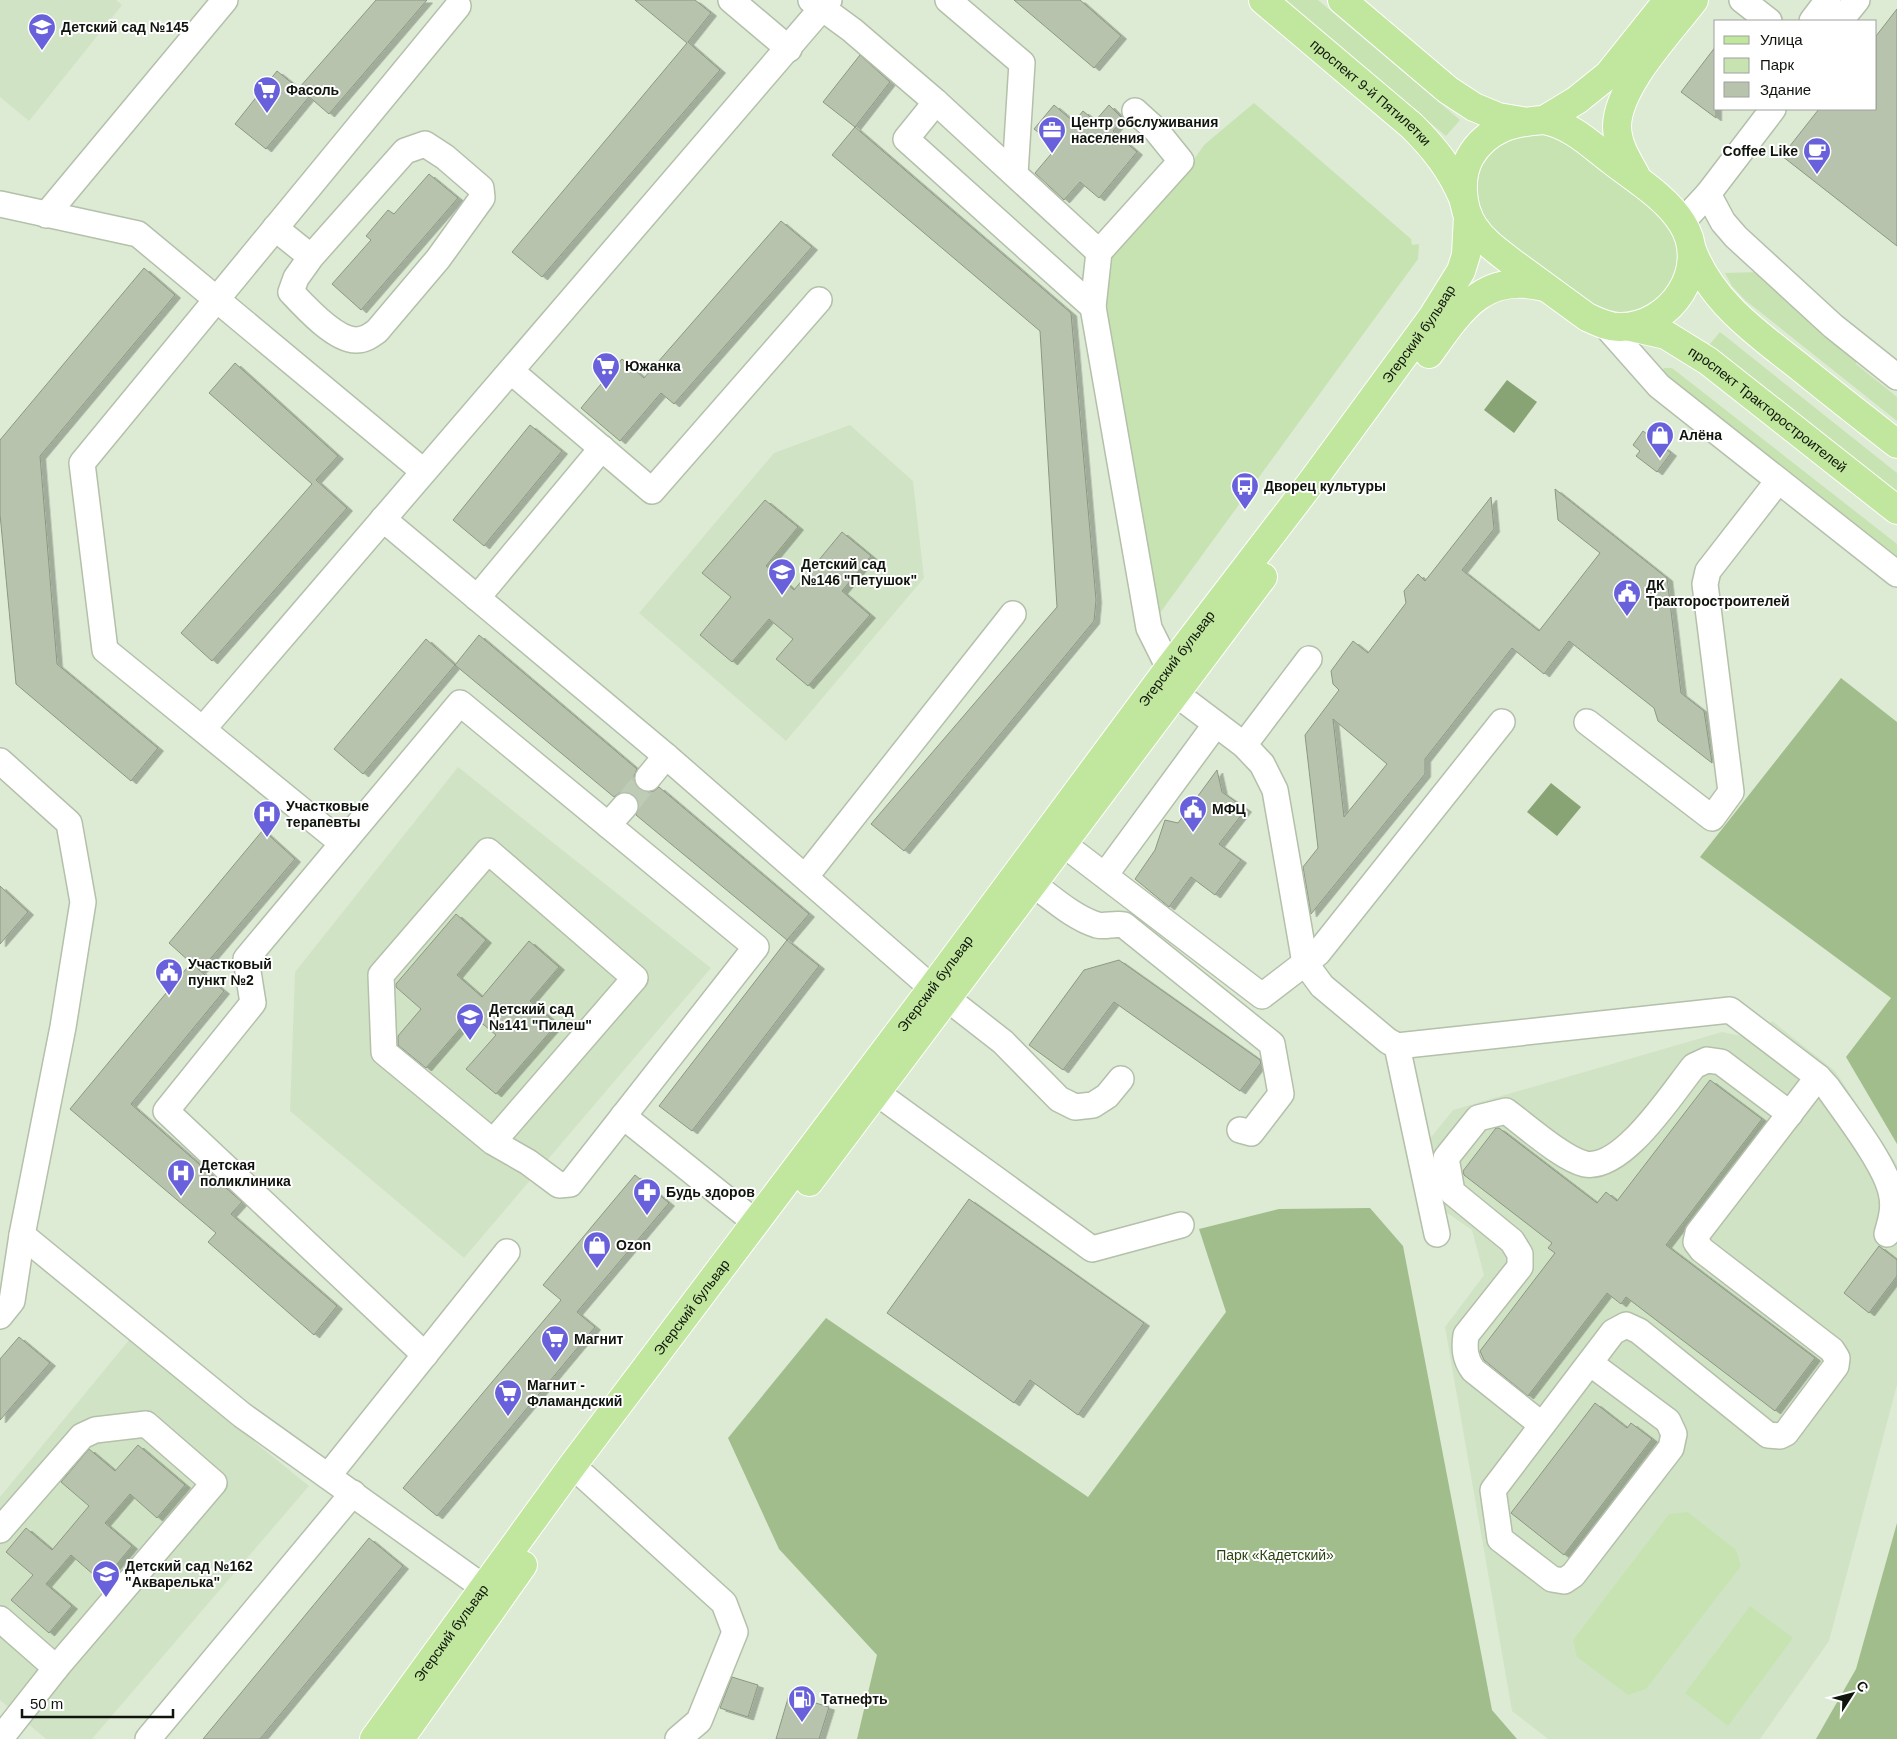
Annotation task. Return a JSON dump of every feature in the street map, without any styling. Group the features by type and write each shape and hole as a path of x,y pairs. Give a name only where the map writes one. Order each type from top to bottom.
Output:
{"main road":[{"name":"проспект 9-й Пятилетки","path":"1263,0 1431,145 1446,163 1466,207 1486,242 1544,286"},
{"path":"1342,0 1448,90 1474,106 1498,117 1569,128 1640,182 1668,205 1682,222 1698,267 1740,319 1897,444"},
{"path":"1533,121 1577,100 1608,75 1668,0"},
{"path":"1640,182 1620,144 1617,128 1619,111 1623,98 1633,80 1694,0"},
{"name":"Эгерский бульвар","path":"1172,681 1313,480 1450,291 1466,254 1466,170 1476,146 1490,134 1505,125 1533,121"},
{"path":"1618,326 1649,321 1674,302 1684,290 1689,277 1692,250"},
{"name":"Эгерский бульвар","path":"385,1737 762,1227 940,994 1172,681 1461,312 1479,296 1500,284 1513,282 1544,286"},
{"name":"проспект Тракторостроителей","path":"1544,286 1588,316 1618,326 1666,335 1708,361 1897,510"},
{"name":"Эгерский бульвар","path":"491,1592 585,1478 762,1227 877,1093 940,994"}],"street":[{"path":"46,215 224,0"},
{"path":"731,0 789,50"},
{"path":"948,0 1022,64 1015,174"},
{"path":"1742,0 1768,20"},
{"path":"203,729 423,471 512,372 789,50 820,3 936,102 1099,252"},
{"path":"342,844 105,650 82,463 458,6"},
{"path":"1814,20 1841,6"},
{"path":"936,102 906,139 1093,307"},
{"path":"1682,222 1708,194 1772,110"},
{"path":"1135,111 1156,130 1181,161 1099,252 1093,307 1149,628 1172,681 1216,724 1244,745 1262,764 1275,790 1305,963 1322,986 1388,1041 1398,1046 1730,1010 1818,1077 1828,1088 1884,1172 1891,1192 1893,1214 1888,1234"},
{"path":"425,144 445,157 481,188 482,198 438,259 377,331 366,339 355,340 339,335 303,305 291,292 296,278 311,257 405,151 425,144"},
{"path":"1708,194 1723,222 1736,237 1833,326 1897,377"},
{"path":"0,204 138,234 423,471"},
{"path":"274,228 311,257"},
{"path":"512,372 652,492 819,300"},
{"path":"1618,326 1659,386 1897,574"},
{"path":"477,598 602,448"},
{"path":"1587,722 1712,818 1731,792 1705,584 1708,572 1778,480"},
{"path":"383,519 666,756 940,994 1003,1042 1059,1099 1075,1107 1093,1105 1107,1096 1121,1079"},
{"path":"806,876 1013,614"},
{"path":"1244,745 1309,658"},
{"path":"425,1355 166,1111 252,1003 246,959 442,728 460,703 756,947 570,1184 559,1185 528,1162 493,1142 384,1052 381,975 488,851 635,978 493,1142"},
{"path":"1055,838 1262,996 1318,953 1502,722"},
{"path":"1105,875 1216,724"},
{"path":"648,778 666,756"},
{"path":"0,760 70,823 82,902 63,1027 14,1248 12,1301 0,1316"},
{"path":"608,825 625,806"},
{"path":"1025,878 1086,921 1100,926 1114,923 1124,926 1272,1044 1280,1094 1250,1133 1240,1130"},
{"path":"1398,1046 1437,1234"},
{"path":"1542,1424 1474,1370 1467,1362 1466,1335 1520,1267 1520,1254 1512,1241 1452,1192 1446,1158 1478,1118 1506,1111 1569,1158 1586,1164 1600,1163 1619,1155 1633,1142 1694,1066 1707,1060 1721,1062 1790,1114"},
{"path":"1590,1362 1668,1421 1674,1434 1671,1448 1573,1575 1564,1581 1552,1578 1500,1539 1493,1490 1542,1424 1613,1332 1626,1326 1639,1330 1768,1435 1780,1436 1786,1433 1836,1366 1837,1358 1832,1350 1702,1250 1696,1242 1698,1233 1818,1077"},
{"path":"877,1093 1092,1249 1181,1226"},
{"path":"622,1116 762,1227"},
{"path":"14,1248 242,1415 491,1592"},
{"path":"328,1476 507,1252"},
{"path":"0,1530 82,1436 95,1430 146,1424 214,1483 56,1668 0,1739"},
{"path":"585,1478 724,1603 736,1632 699,1721 678,1739"},
{"path":"148,1739 353,1493"},
{"path":"0,1619 56,1668"}],"shaded area":[{"name":"Детский сад №145","path":"0,0 116,0 122,5 29,121 0,97"},
{"path":"1507,380 1537,402 1514,433 1484,410"},
{"name":"Детский сад №146 \"Петушок\"","path":"850,425 913,481 924,578 786,741 639,613 774,453"},
{"name":"Детский сад №141 \"Пилеш\"","path":"458,767 711,968 464,1258 290,1111 295,972"},
{"path":"1551,783 1581,807 1557,836 1527,812"},
{"path":"1772,1021 1835,1071 1897,1165 1897,1385 1829,1641 1760,1739 1548,1739 1512,1711 1445,1327 1484,1275 1472,1230 1437,1206 1424,1146 1453,1110 1722,1032 1756,1039"},
{"name":"Детский сад №162 \"Акварелька\"","path":"129,1340 309,1486 92,1739 46,1739 0,1700 0,1497"}],"green space":[{"path":"1284,0 1318,0 1460,120 1446,136"},
{"path":"1254,103 1411,239 1412,245 1419,244 1418,259 1149,628 1093,307 1099,252 1158,186 1170,194 1204,145"},
{"path":"1543,132 1563,138 1669,223 1679,248 1678,268 1670,287 1654,304 1631,315 1606,314 1488,231 1474,199 1477,175 1487,154 1505,139"},
{"path":"1759,272 1856,352 1856,364 1897,397 1897,421 1745,300 1732,286 1725,273"},
{"path":"1720,332 1897,473 1897,493 1709,345"},
{"path":"1664,368 1672,368 1897,544 1897,564 1660,374"},
{"path":"1841,678 1897,722 1897,1144 1846,1057 1891,998 1700,857"},
{"name":"Парк «Кадетский»","path":"1370,1208 1403,1246 1492,1710 1517,1739 857,1739 877,1655 779,1549 728,1438 826,1318 1088,1497 1226,1312 1199,1229 1279,1209"},
{"path":"1688,1512 1736,1550 1741,1566 1646,1689 1628,1695 1577,1657 1573,1640 1669,1514"},
{"path":"1897,1523 1897,1739 1816,1739 1856,1669"},
{"path":"1750,1606 1793,1638 1728,1726 1685,1693"}],"building":[{"path":"376,0 427,0 329,114 299,88"},
{"path":"635,0 695,0 711,13 688,42 720,70 542,277 512,252 687,43"},
{"path":"1014,0 1080,0 1121,36 1094,68"},
{"path":"1897,9 1897,246 1782,156 1818,110 1877,110 1877,35"},
{"path":"1714,49 1714,110 1716,110 1716,118 1681,92"},
{"path":"860,55 890,82 855,127 823,102"},
{"path":"277,71 309,97 266,149 235,124"},
{"path":"1054,105 1074,122 1083,111 1095,121 1109,105 1123,119 1113,131 1137,152 1099,198 1080,182 1064,200 1035,173 1057,147 1034,129"},
{"path":"855,127 1071,313 1096,600 1094,621 904,851 871,824 1057,607 1040,331 832,155"},
{"path":"429,174 458,198 361,310 332,284 371,240 366,236 388,210 394,214"},
{"path":"781,221 812,247 674,404 661,393 620,441 581,408 622,359 644,378"},
{"path":"144,268 175,295 40,456 57,664 158,748 131,781 16,684 0,514 0,440"},
{"path":"235,363 338,456 316,480 347,508 212,661 181,633 312,484 209,393"},
{"path":"530,425 562,451 484,546 453,520"},
{"path":"1643,431 1671,453 1657,472 1636,456 1640,451 1633,445"},
{"path":"1555,489 1667,578 1681,693 1704,711 1712,763 1658,721 1654,708 1569,641 1544,674 1512,648 1425,759 1425,774 1311,914 1303,867 1318,848 1305,735 1339,690 1333,684 1331,671 1353,641 1368,653 1406,603 1404,591 1418,574 1425,581 1491,497 1494,529 1462,570 1539,631 1600,553 1558,520","holes":["1333,719 1387,764 1344,817"]},
{"path":"765,500 798,527 766,566 794,590 842,532 871,556 842,591 870,615 808,686 776,659 793,639 769,619 732,662 700,635 731,597 702,573"},
{"path":"479,635 637,769 634,776 639,789 646,792 654,791 659,787 809,914 787,940 636,815 639,802 634,795 621,792 614,797 455,665"},
{"path":"426,639 455,665 363,774 334,749"},
{"name":"МФЦ","path":"1217,770 1222,792 1246,809 1219,844 1241,860 1215,895 1191,877 1169,907 1135,879 1155,850 1165,820 1178,823"},
{"path":"263,830 295,859 200,971 169,943"},
{"path":"0,886 28,912 0,944"},
{"path":"456,914 486,940 457,975 482,997 529,941 559,967 530,1001 557,1024 496,1094 466,1069 496,1035 472,1015 426,1068 398,1045 398,1036 421,1009 396,987 396,984"},
{"path":"787,940 819,966 692,1131 659,1106"},
{"path":"1119,960 1260,1060 1261,1063 1240,1091 1114,1002 1063,1070 1029,1045 1084,970"},
{"path":"191,963 224,991 131,1104 242,1202 231,1214 337,1306 314,1335 208,1242 216,1233 70,1109"},
{"path":"1710,1080 1762,1119 1666,1245 1815,1358 1775,1411 1626,1297 1621,1304 1607,1293 1528,1396 1484,1360 1480,1351 1555,1253 1548,1248 1552,1243 1464,1175 1463,1171 1496,1128 1499,1128 1597,1203 1606,1192 1617,1201"},
{"path":"635,1175 669,1203 577,1312 595,1327 437,1516 403,1488 561,1300 543,1285"},
{"path":"969,1199 1144,1323 1078,1415 1030,1380 1014,1403 887,1313"},
{"path":"1879,1246 1897,1260 1897,1276 1869,1313 1844,1293"},
{"path":"19,1337 50,1363 0,1420 0,1359"},
{"path":"1595,1403 1627,1428 1631,1423 1652,1439 1564,1555 1511,1513"},
{"path":"138,1445 185,1485 157,1518 130,1494 105,1523 132,1546 102,1582 71,1555 46,1584 72,1606 49,1633 11,1600 33,1575 6,1552 26,1528 52,1550 89,1506 61,1482 89,1449 115,1471"},
{"path":"369,1538 403,1566 260,1739 203,1739"},
{"path":"732,1677 758,1685 748,1717 720,1708"},
{"name":"Татнефть","path":"789,1695 829,1707 819,1739 776,1739"}],"tunnel":[{"path":"625,806 648,778"}],"place":[{"name":"Детский сад №145","path":"42,51"},
{"name":"Фасоль","path":"267,114"},
{"name":"Центр обслуживания населения","path":"1052,154"},
{"name":"Coffee Like","path":"1817,175"},
{"name":"Южанка","path":"606,390"},
{"name":"Алёна","path":"1660,459"},
{"name":"Дворец культуры","path":"1245,510"},
{"name":"Детский сад №146 \"Петушок\"","path":"782,596"},
{"name":"ДК Тракторостроителей","path":"1627,617"},
{"name":"МФЦ","path":"1193,833"},
{"name":"Участковые терапевты","path":"267,838"},
{"name":"Участковый пункт №2","path":"169,996"},
{"name":"Детский сад №141 \"Пилеш\"","path":"470,1041"},
{"name":"Детская поликлиника","path":"181,1197"},
{"name":"Будь здоров","path":"647,1216"},
{"name":"Ozon","path":"597,1269"},
{"name":"Магнит","path":"555,1363"},
{"name":"Магнит - Фламандский","path":"508,1417"},
{"name":"Детский сад №162 \"Акварелька\"","path":"106,1598"},
{"name":"Татнефть","path":"802,1723"}]}
